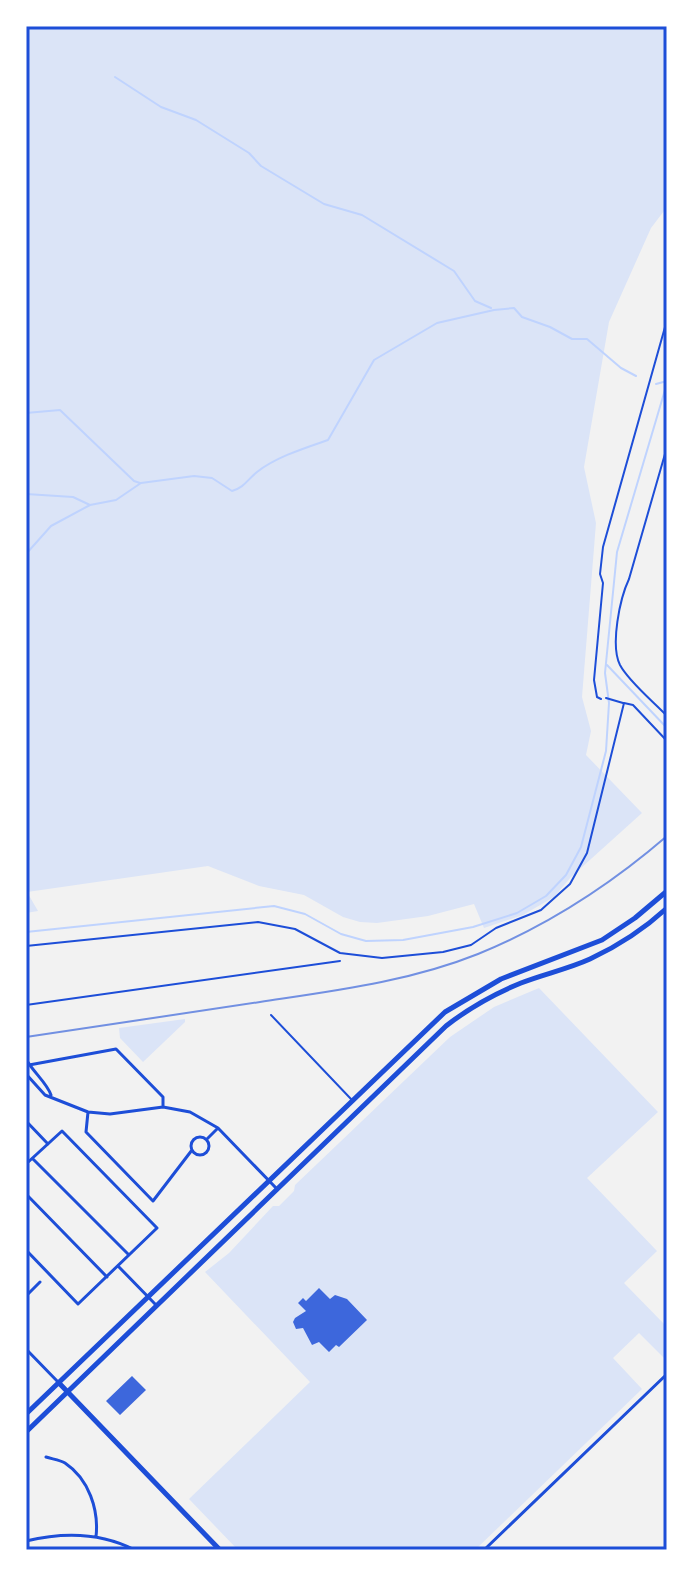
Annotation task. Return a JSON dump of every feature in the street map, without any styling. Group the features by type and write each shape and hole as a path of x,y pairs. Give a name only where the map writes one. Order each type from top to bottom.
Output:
{"main road":[{"path":"26,1414 423,1031 463,1000 501,979 602,940 667,891"},
{"path":"26,1432 456,1018 505,990 583,962 611,948 645,927 667,908"},
{"path":"59,1383 220,1550"}],"street":[{"path":"29,1065 116,1049 163,1097 163,1107"},
{"path":"26,1059 51,1095"},
{"path":"26,1074 39,1090 88,1112 110,1114 163,1107 190,1112 218,1128 277,1189"},
{"path":"88,1112 86,1132 153,1201 192,1150 194,1139 206,1140"},
{"path":"26,1121 48,1144"},
{"path":"206,1140 218,1128"},
{"path":"26,1164 62,1131 157,1228 78,1304 26,1250"},
{"path":"192,1150 198,1155 206,1152 206,1140"},
{"path":"32,1158 129,1255"},
{"path":"26,1194 107,1277"},
{"path":"118,1266 157,1306"},
{"path":"26,1296 40,1282"},
{"path":"26,1349 59,1383"},
{"path":"484,1550 667,1374"},
{"path":"46,1457 65,1463 84,1484 96,1513 96,1537"},
{"path":"26,1541 73,1534 96,1537 135,1550"}],"lane":[{"path":"601,699 597,697 594,680 603,583 600,574 603,547 667,320"},
{"path":"26,1005 340,961"},
{"path":"271,1015 352,1100"}],"path":[{"path":"667,447 622,594 616,644 622,668 667,716"},
{"path":"601,699 612,698 633,705 667,741"},
{"path":"26,946 258,922 295,929 340,953 369,959 443,952 479,942 496,928 541,910 562,892 579,869 590,842 624,703"}],"shaded area":[{"path":"26,26 667,26 667,207 651,228 609,322 584,467 596,523 582,697 591,731 586,755 642,813 571,877 554,897 523,915 484,928 474,904 428,916 377,923 360,922 343,917 304,895 259,886 208,866 27,892 38,911 26,913"},
{"path":"539,988 658,1112 587,1178 657,1251 624,1283 667,1327 667,1361 639,1333 613,1358 642,1389 475,1550 238,1550 189,1499 310,1382 205,1272 229,1253 273,1206 279,1206 294,1191 295,1185 450,1037 494,1007"},
{"path":"185,1019 143,1062 120,1038 119,1028"}],"building":[{"path":"319,1288 330,1299 335,1295 347,1299 367,1320 339,1347 336,1345 329,1352 319,1342 312,1345 303,1328 296,1329 293,1322 306,1311 298,1303 303,1298 306,1301"},
{"path":"132,1376 146,1390 120,1415 106,1401"}],"waterway":[{"path":"115,77 161,107 196,120 249,153 261,166 324,204 362,215 454,271 475,301 491,308"},
{"path":"26,494 73,497 90,505 116,500 141,483 194,476 212,478 232,491 273,462 328,440 374,360 437,323 494,310 514,308 522,317 572,339 587,339 621,368 636,376"},
{"path":"656,384 667,381"},
{"path":"26,932 274,906 305,914 341,934 366,941 403,940 473,927 517,913 546,896 566,875 581,847 606,751 609,703 605,673 617,552 667,383"},
{"path":"26,413 60,410 134,481 140,483"},
{"path":"26,554 51,526 90,505"},
{"path":"607,665 667,728"}],"railway":[{"path":"26,1037 343,989 398,979 452,964 504,943 554,917 600,888 667,836"}]}
